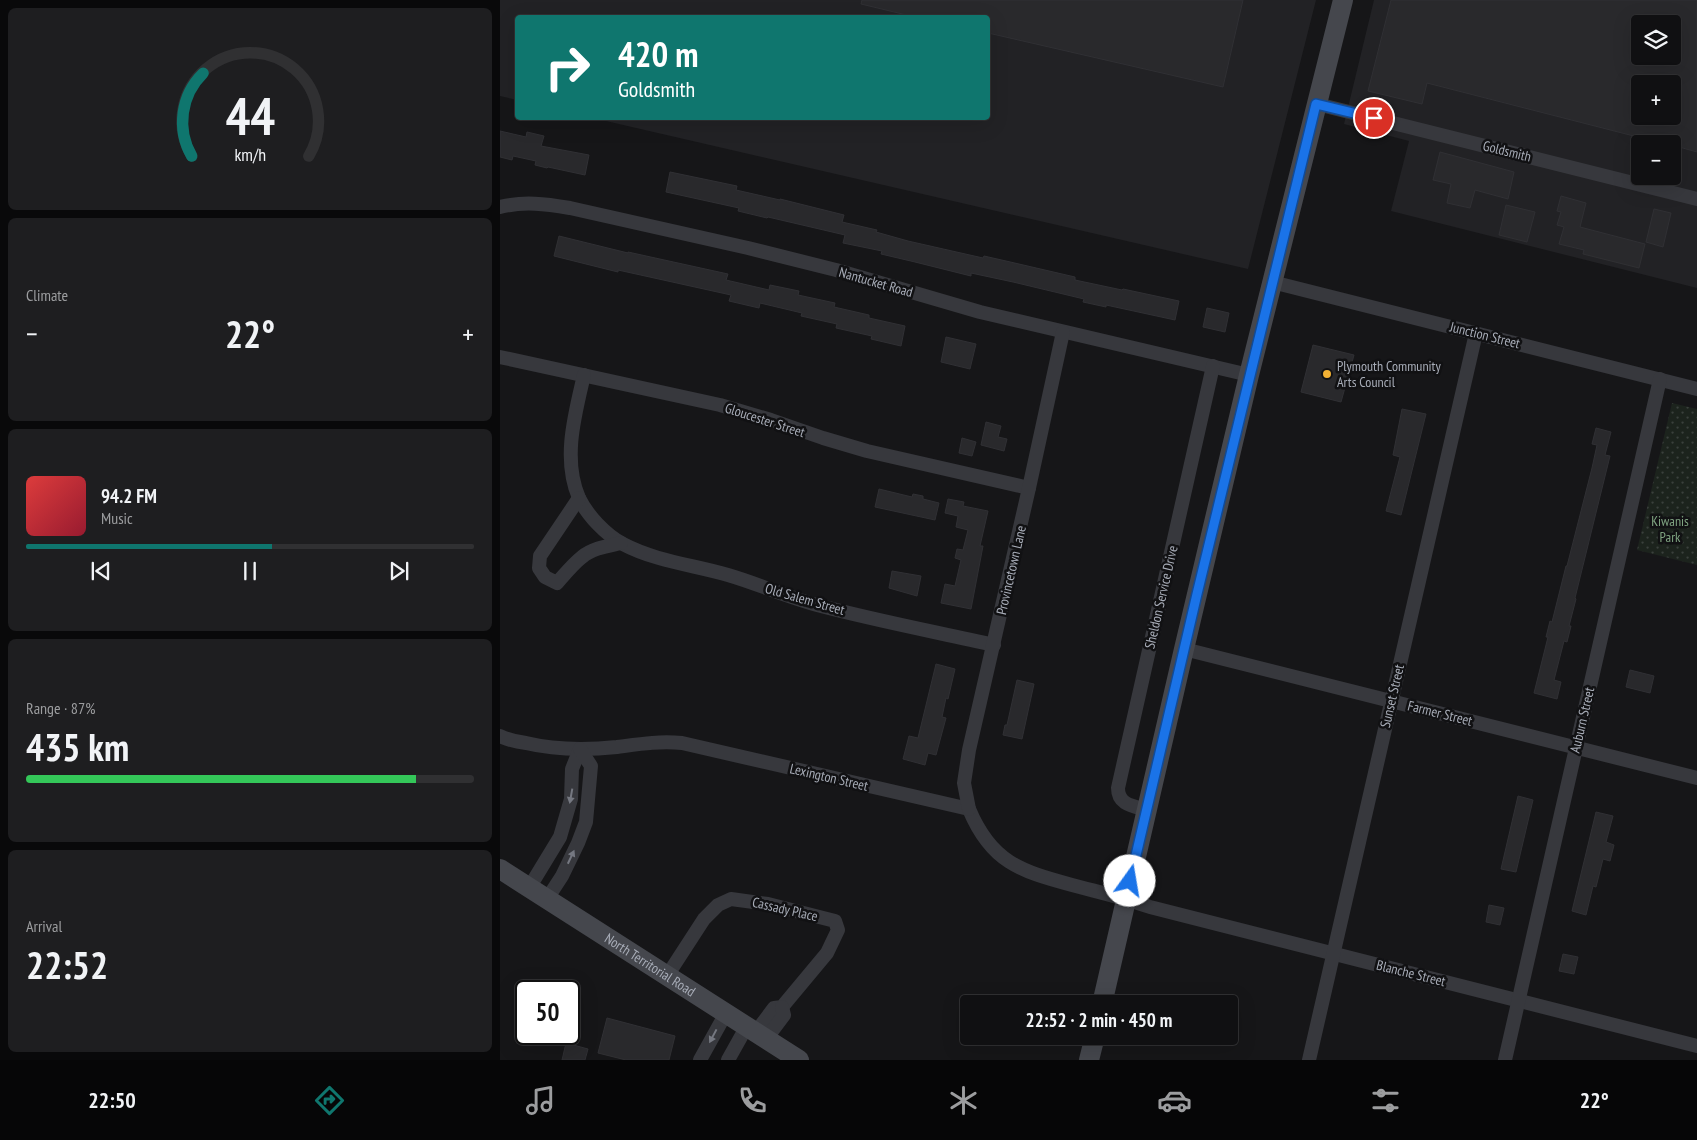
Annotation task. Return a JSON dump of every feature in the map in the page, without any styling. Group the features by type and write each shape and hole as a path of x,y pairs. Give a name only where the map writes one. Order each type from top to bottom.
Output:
{"main road":[{"path":"1104,995 1146,810 1272,282 1343,0"},
{"name":"North Territorial Road","path":"500,869 799,1060"},
{"path":"1089,1060 1092,1045"}],"street":[{"name":"Goldsmith","path":"1316,104 1697,199"},
{"name":"Nantucket Road","path":"500,207 516,203 541,203 580,210 836,270 980,312 1250,375"},
{"name":"Junction Street","path":"1272,282 1697,389"},
{"name":"Provincetown Lane","path":"969,809 964,783 969,750 1030,488 1063,332"},
{"name":"Sunset Street","path":"1309,1060 1476,333"},
{"name":"Gloucester Street","path":"500,357 720,405 867,451 1030,488"},
{"name":"Sheldon Service Drive","path":"1146,810 1124,803 1118,788 1213,366"},
{"name":"Old Salem Street","path":"584,375 573,427 571,449 573,475 579,498 598,524 620,543 654,556 729,575 820,606 994,645"},
{"name":"Auburn Street","path":"1504,1060 1660,379"},
{"path":"579,498 540,556 539,568 545,577 556,583 582,556 598,548 620,543"},
{"name":"Farmer Street","path":"1184,649 1697,778"},
{"name":"Lexington Street","path":"500,736 546,748 580,749 616,747 649,742 682,743 969,809"},
{"path":"530,888 560,837 571,798 572,769 580,749"},
{"path":"547,899 562,876 586,822 591,766 580,749"},
{"path":"969,809 975,824 986,841 999,855 1015,866 1036,876 1126,899"},
{"name":"Cassady Place","path":"667,976 704,919 718,905 731,898 768,904 834,921 838,930 828,953 782,1007 774,1008 757,1033 728,1060"},
{"name":"Blanche Street","path":"1126,899 1150,907 1697,1046"},
{"path":"700,1060 726,1013"}],"shaded area":[{"path":"500,0 1316,0 1248,269 602,120 990,120 990,15 515,15 515,100 500,96"},
{"path":"1374,0 1697,0 1697,288 1391,211 1409,141 1344,124"}],"green space":[{"name":"Kiwanis Park","path":"1672,403 1697,409 1697,565 1637,550"}],"building":[{"path":"862,0 1243,0 1223,87 990,33 990,15 907,15 861,4"},
{"path":"1391,0 1697,0 1697,152 1681,148 1681,135 1631,135 1427,83 1422,104 1368,91"},
{"path":"500,131 526,137 527,132 544,136 541,146 589,155 585,175 535,165 536,161 513,156 512,160 500,157"},
{"path":"1440,152 1514,172 1508,199 1475,190 1470,208 1447,203 1451,184 1433,180"},
{"path":"670,172 737,186 736,190 844,215 842,222 877,230 876,232 908,241 1075,277 1075,280 1179,301 1175,320 1083,302 1084,299 1013,282 971,273 971,276 881,254 882,251 843,243 845,235 767,218 738,211 739,208 666,192"},
{"path":"1561,196 1586,203 1580,227 1645,244 1639,268 1583,254 1584,250 1559,244 1564,227 1557,225 1561,212 1557,211"},
{"path":"1506,205 1535,212 1527,242 1499,235"},
{"path":"1654,209 1671,213 1663,247 1646,242"},
{"path":"559,236 728,274 726,280 769,290 770,285 799,291 798,295 835,303 834,307 869,315 869,318 905,326 901,346 871,339 872,336 836,328 837,324 801,316 802,313 760,303 759,308 729,301 731,295 618,270 618,272 554,256"},
{"path":"1207,308 1229,313 1225,332 1203,327"},
{"path":"946,337 976,344 970,369 941,362"},
{"name":"Plymouth Community Arts Council","path":"1313,345 1354,355 1341,402 1301,392"},
{"path":"1402,409 1426,414 1401,515 1386,511 1400,457 1393,455"},
{"path":"986,422 1001,426 998,437 1007,439 1004,451 981,445"},
{"path":"1596,428 1611,432 1605,455 1610,456 1575,598 1567,642 1564,641 1554,680 1561,682 1557,699 1534,693 1548,637 1546,637 1550,621 1552,622 1592,468 1597,445 1592,444"},
{"path":"962,438 976,442 972,456 959,453"},
{"path":"879,489 912,497 913,494 923,496 923,499 939,503 935,520 875,507"},
{"path":"948,499 964,502 963,506 988,511 980,546 983,546 971,609 941,603 945,584 955,586 961,560 955,558 957,549 963,550 968,530 956,527 958,516 945,513"},
{"path":"892,571 921,576 917,596 889,588"},
{"path":"936,664 955,669 948,699 946,698 942,717 946,718 936,755 928,753 925,765 903,759 909,736 918,738"},
{"path":"1630,670 1654,676 1650,693 1626,687"},
{"path":"1017,680 1034,684 1022,739 1003,735"},
{"path":"1518,796 1533,800 1516,872 1501,869"},
{"path":"1596,812 1613,816 1606,842 1614,845 1610,861 1603,859 1596,887 1593,886 1586,915 1572,911"},
{"path":"1489,905 1504,908 1500,925 1486,922"},
{"path":"1563,954 1578,957 1574,974 1559,971"},
{"path":"607,1018 675,1036 669,1060 626,1060 598,1053"},
{"path":"566,1045 588,1049 585,1060 562,1060"}],"place":[{"name":"Plymouth Community Arts Council","path":"1327,374"}],"route":[{"path":"1130,881 1245,393 1316,104 1374,118"}]}
